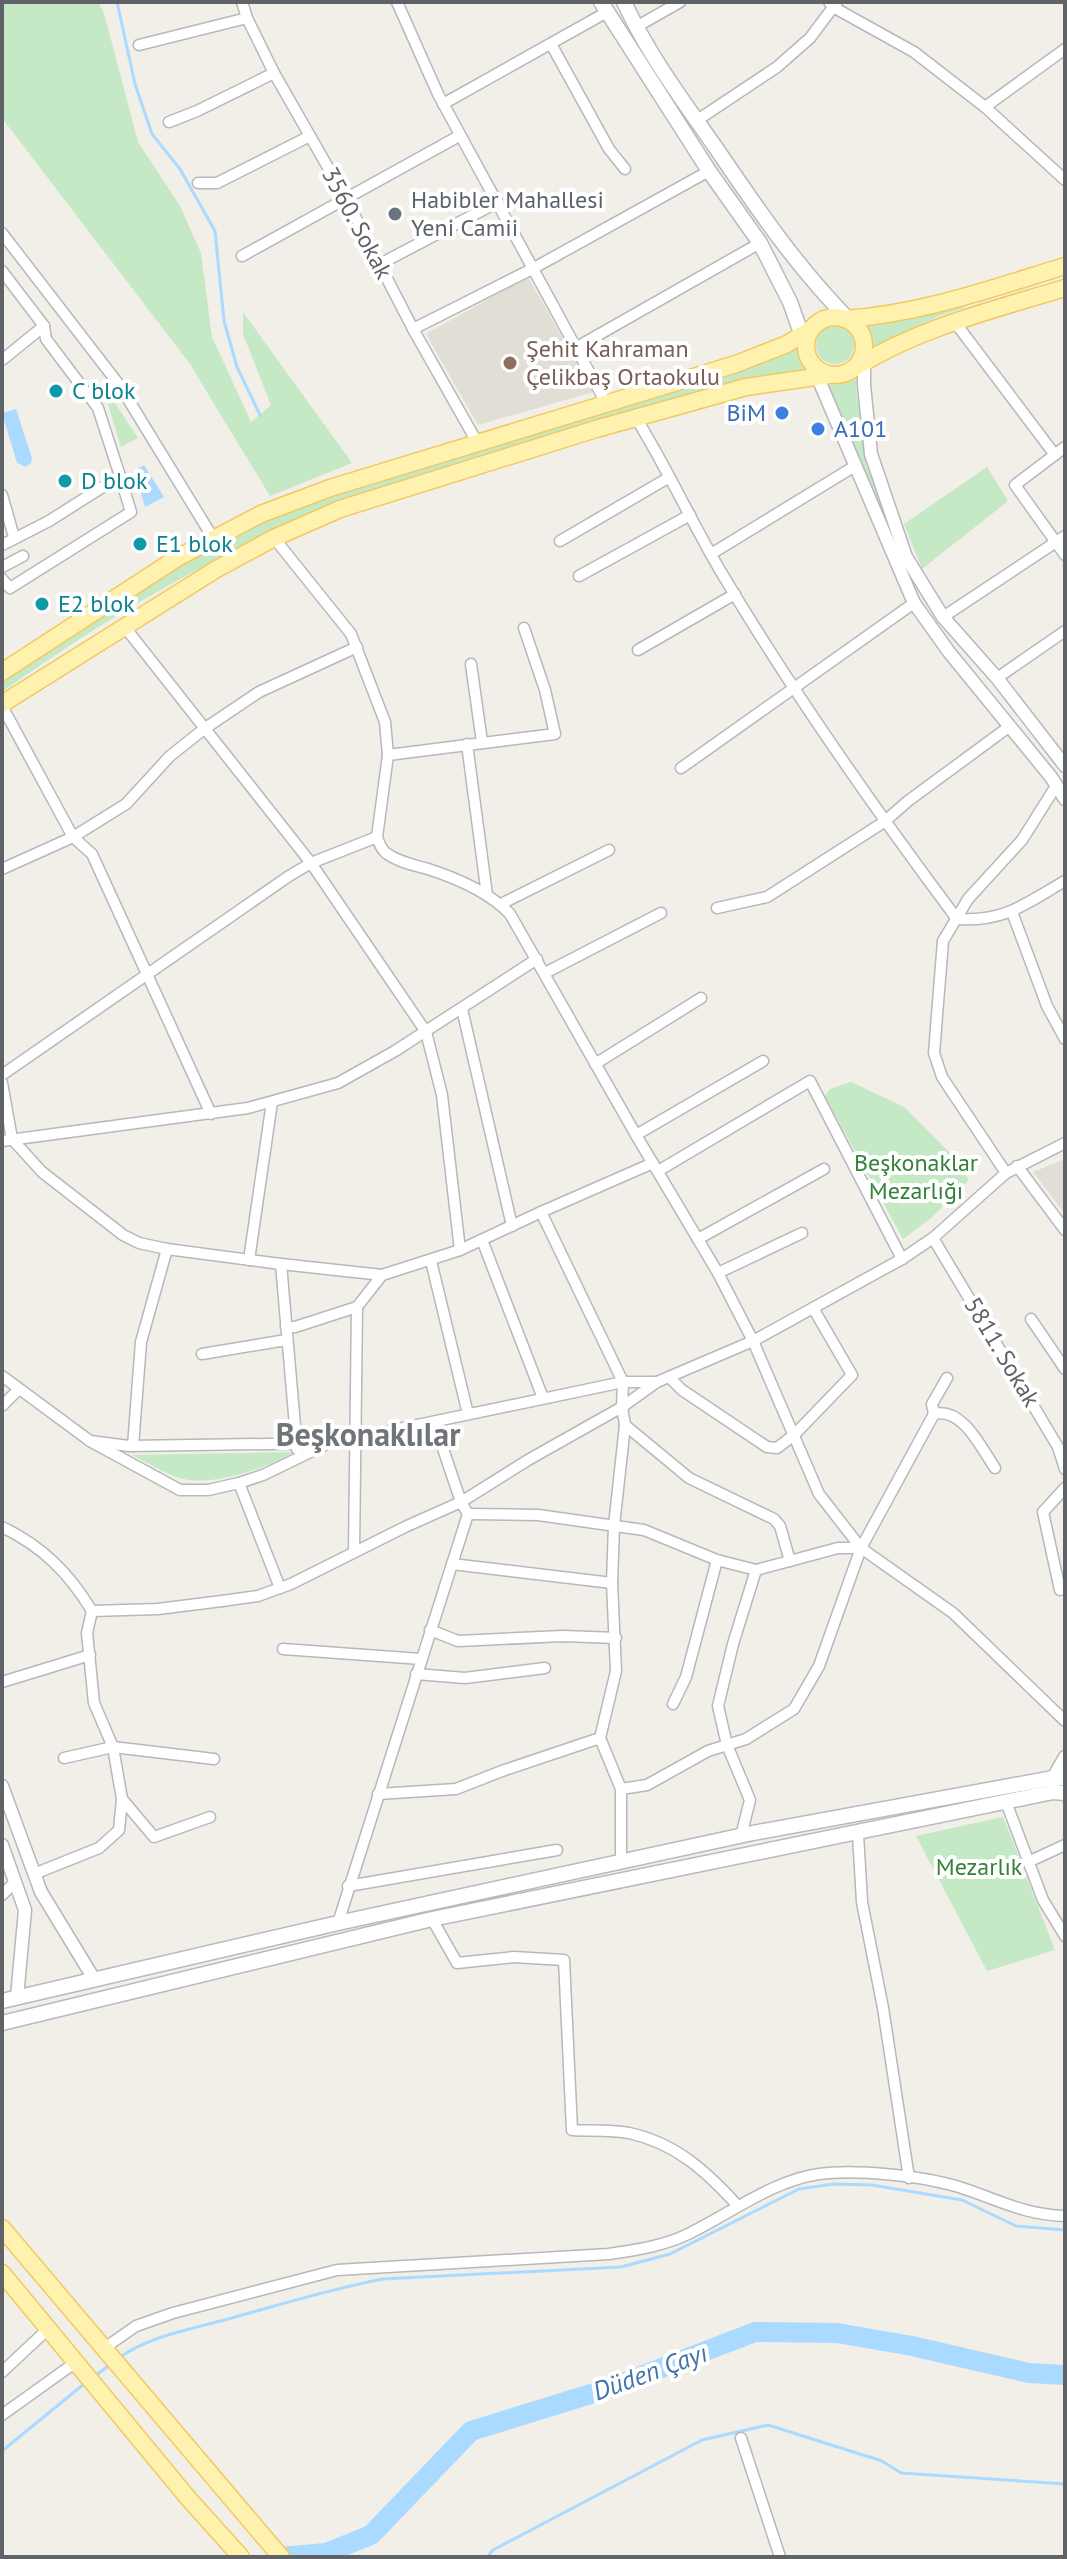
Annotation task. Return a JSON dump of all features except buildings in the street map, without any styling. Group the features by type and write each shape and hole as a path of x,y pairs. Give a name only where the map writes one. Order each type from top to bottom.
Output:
{"main road":[{"path":"624,2 636,27 696,121 785,249 863,339 861,359"},
{"path":"604,7 709,171 760,243 790,302 819,372"},
{"path":"2,672 177,558 301,498 736,364 806,337 826,319 875,317 938,304 1065,266"},
{"path":"2,705 124,626 274,538 340,509 746,387 819,372 838,375 861,359 954,321 1064,292"},
{"path":"9,1999 338,1923 741,1836 1059,1785"},
{"path":"2,2023 432,1919 858,1834 1006,1802 1059,1785"},
{"path":"2,2228 281,2557"},
{"path":"2,2273 188,2498 241,2557"}],"street":[{"name":"3560. Sokak","path":"242,2 274,73 477,442"},
{"path":"397,2 459,136 606,403"},
{"path":"636,27 680,2"},
{"path":"696,121 777,67 810,38 833,4 914,52 985,107 1063,174"},
{"path":"443,104 551,44 604,7"},
{"path":"139,45 247,18"},
{"path":"551,44 609,149 625,169"},
{"path":"985,107 1065,49"},
{"path":"169,122 274,73"},
{"path":"198,183 217,183 310,136"},
{"path":"242,256 459,136"},
{"path":"413,329 534,268 709,171"},
{"path":"380,264 498,202"},
{"path":"2,233 120,386 213,538"},
{"path":"577,347 760,243"},
{"path":"2,271 44,326 46,339 98,408 131,512 10,588 2,579"},
{"path":"954,321 1055,455"},
{"path":"2,360 44,326"},
{"path":"861,359 871,454 906,557 943,617 997,678 1065,766"},
{"path":"819,372 855,466 914,603 1065,799"},
{"path":"636,418 711,554 795,688 884,822 957,919"},
{"path":"1065,447 1015,485 1061,539 1065,555"},
{"path":"711,554 855,466"},
{"path":"2,545 49,521 120,476"},
{"path":"560,541 668,478"},
{"path":"2,495 14,537"},
{"path":"579,576 690,515"},
{"path":"274,538 351,634 385,722 388,755 377,837 386,853 487,895 510,914 718,1273 753,1341 819,1494 861,1548 953,1613 1065,1721"},
{"path":"943,617 1061,539"},
{"path":"2,567 23,556"},
{"path":"638,650 735,594"},
{"path":"681,768 914,603"},
{"path":"124,626 311,863 426,1032 442,1095 460,1250"},
{"path":"388,755 555,734 545,690 524,628"},
{"path":"997,678 1065,631"},
{"path":"2,869 73,837 126,804 170,756 259,692 357,647"},
{"path":"471,664 482,742"},
{"path":"2,705 73,837 92,854 211,1114"},
{"path":"717,908 767,897 884,822 1010,726"},
{"path":"467,744 487,895"},
{"path":"1006,1173 942,1077 934,1053 943,941 968,899 1022,840 1056,786"},
{"path":"2,1075 289,876 311,863 377,837"},
{"path":"501,904 609,850"},
{"path":"957,919 982,920 1012,912 1065,881"},
{"path":"1012,912 1047,1006 1065,1039"},
{"path":"545,973 661,913"},
{"path":"7,1140 211,1114 272,1102 338,1083 426,1032 537,959"},
{"path":"595,1064 701,998"},
{"path":"462,1009 512,1226"},
{"path":"636,1135 763,1061"},
{"path":"2,1083 7,1140 103,1221 139,1243 249,1260 382,1275 460,1250 541,1212 656,1167 810,1081 902,1259"},
{"path":"249,1260 272,1102"},
{"path":"92,1611 158,1609 258,1596 461,1502 622,1407 657,1382 753,1341 902,1259 933,1238 1006,1173 1065,1143"},
{"path":"1017,1166 1065,1230"},
{"path":"698,1239 824,1169"},
{"path":"541,1212 623,1382 625,1425 614,1526 612,1583 616,1671 600,1738 621,1789 621,1862"},
{"path":"718,1273 802,1233"},
{"name":"5811. Sokak","path":"933,1238 1062,1444 1065,1469"},
{"path":"482,1240 543,1398"},
{"path":"133,1446 141,1342 167,1249"},
{"path":"431,1261 468,1414"},
{"path":"281,1264 298,1458"},
{"path":"286,1327 295,1327 357,1307 382,1275"},
{"path":"354,1551 357,1307"},
{"path":"669,1377 682,1390 767,1447 777,1448 794,1435 852,1375 813,1308"},
{"path":"1031,1319 1065,1369"},
{"path":"202,1354 286,1340"},
{"path":"2,1376 90,1441 180,1490 208,1490 239,1483 331,1443"},
{"path":"621,1789 647,1785 708,1751 746,1739 794,1709 819,1666 861,1548 934,1414 932,1404 947,1378"},
{"path":"90,1441 133,1446 331,1443 623,1382 657,1382"},
{"path":"2,1406 19,1389"},
{"path":"934,1414 947,1413 961,1421 995,1468"},
{"path":"338,1923 468,1514 461,1502 434,1422"},
{"path":"625,1425 689,1478 774,1519 780,1526 790,1561"},
{"path":"239,1483 280,1588"},
{"path":"1060,1590 1043,1512 1065,1488"},
{"path":"468,1514 538,1515 644,1530 717,1560 756,1570 838,1548 861,1548"},
{"path":"2,1527 44,1551 60,1566 92,1611 87,1633 94,1703 113,1747 122,1799 119,1830 99,1848 34,1874"},
{"path":"673,1704 686,1677 717,1560"},
{"path":"452,1564 612,1583"},
{"path":"741,1836 750,1800 727,1745 718,1706 756,1570"},
{"path":"430,1630 458,1641 563,1636 616,1638"},
{"path":"283,1649 421,1659"},
{"path":"2,1682 90,1655"},
{"path":"416,1674 465,1678 545,1668"},
{"path":"378,1794 456,1789 600,1738"},
{"path":"64,1758 113,1747 214,1759"},
{"path":"1059,1785 1065,1757"},
{"path":"2,1786 41,1892 94,1979"},
{"path":"122,1799 154,1837 210,1817"},
{"path":"1006,1802 1043,1900 1065,1936"},
{"path":"858,1834 862,1902 883,2008 909,2178"},
{"path":"2,1845 25,1910 9,1999"},
{"path":"1028,1862 1065,1845"},
{"path":"348,1886 557,1850"},
{"path":"2,1895 15,1882"},
{"path":"432,1919 457,1963 514,1957 564,1960 572,2130 629,2133 677,2150 715,2181 738,2206"},
{"path":"103,2349 136,2326 173,2313 337,2270 609,2254 644,2248 684,2236 794,2180 821,2174 909,2178 958,2187 1020,2211 1065,2216"},
{"path":"2,2372 48,2329"},
{"path":"2,2415 76,2362"},
{"path":"741,2438 780,2557"}],"shaded area":[{"name":"Şehit Kahraman Çelikbaş Ortaokulu","path":"528,277 593,392 478,425 426,334"},
{"path":"1065,1159 1065,1214 1033,1172"}],"green space":[{"path":"2,2 98,2 104,13 138,142 180,206 201,253 212,337 251,422 271,405 243,334 243,312 352,463 270,496 190,364 2,118"},
{"path":"963,303 964,308 939,316 871,349 871,336 864,325"},
{"path":"835,326 849,331 854,345 849,359 835,364 821,359 816,345 821,331"},
{"path":"798,345 799,358 805,370 338,502 294,521 207,564 123,612 2,692 2,679 205,550 304,503"},
{"path":"857,379 866,463 900,558 827,386"},
{"path":"115,403 138,438 121,447 108,404"},
{"path":"987,467 1008,501 922,569 904,524"},
{"name":"Beşkonaklar Mezarlığı","path":"851,1082 904,1107 950,1153 969,1180 931,1218 903,1239 825,1096 830,1089"},
{"path":"293,1452 240,1474 196,1481 171,1475 132,1455"},
{"name":"Mezarlık","path":"1003,1817 1055,1950 987,1971 916,1836"}],"water":[{"path":"16,409 32,458 26,467 17,463 2,413"},
{"path":"144,465 164,497 145,507 135,471"}],"waterway":[{"path":"117,2 135,84 152,134 180,169 215,231 224,321 237,367 260,415"},
{"path":"119,2358 171,2334 383,2279 621,2267 670,2254 799,2189 834,2184 872,2185 962,2200 1016,2226 1065,2230"},
{"name":"Düden Çayı","path":"281,2557 326,2553 371,2535 471,2431 607,2389 755,2332 837,2333 912,2346 1029,2373 1065,2375"},
{"path":"96,2375 110,2365"},
{"path":"2,2451 84,2384"},
{"path":"487,2557 493,2550 702,2440 768,2425 882,2461 901,2473 1065,2484"}],"place":[{"name":"Habibler Mahallesi Yeni Camii","path":"395,214"},
{"name":"Şehit Kahraman Çelikbaş Ortaokulu","path":"510,363"},
{"name":"C blok","path":"56,391"},
{"name":"BiM","path":"782,413"},
{"name":"A101","path":"818,429"},
{"name":"D blok","path":"65,481"},
{"name":"E1 blok","path":"140,544"},
{"name":"E2 blok","path":"42,604"}],"district":[{"name":"Beşkonaklılar","path":"368,1435"}]}
